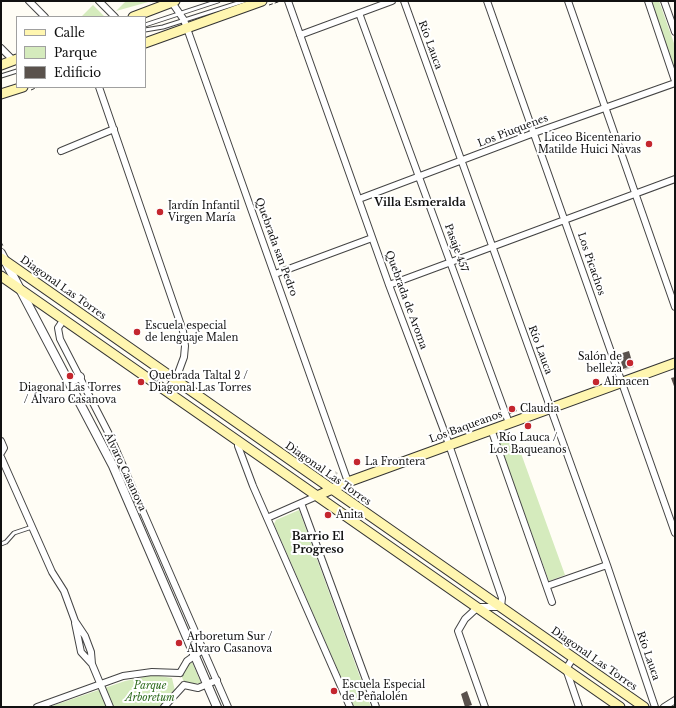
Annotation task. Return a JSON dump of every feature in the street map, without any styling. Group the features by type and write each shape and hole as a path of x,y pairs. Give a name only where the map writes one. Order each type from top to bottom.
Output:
{"main road":[{"path":"136,16 173,1"},
{"path":"146,43 185,24 262,1"},
{"path":"1,65 15,60"},
{"path":"1,94 20,88"},
{"name":"Diagonal Las Torres","path":"3,260 644,707"},
{"path":"1,276 167,390 620,707"},
{"name":"Los Baqueanos","path":"317,496 348,482 675,363"}],"street":[{"path":"29,1 44,16"},
{"path":"99,1 114,16"},
{"name":"Quebrada san Pedro","path":"173,1 185,24 348,482"},
{"name":"Quebrada de Aroma","path":"288,1 502,598 501,607"},
{"path":"300,35 392,1"},
{"name":"Río Lauca","path":"404,1 607,565 655,707"},
{"name":"Los Picachos","path":"488,1 675,533"},
{"path":"568,1 634,194 675,307"},
{"path":"648,1 675,82"},
{"path":"664,1 675,32"},
{"name":"Pasaje 457","path":"359,13 509,423"},
{"path":"1,48 15,60"},
{"name":"Los Piuquenes","path":"359,199 675,82"},
{"path":"99,88 183,331 185,346 184,357 174,380 167,390"},
{"path":"60,151 114,129"},
{"path":"390,285 675,180"},
{"path":"275,274 372,238"},
{"name":"Álvaro Casanova","path":"1,252 3,260 113,466 216,707"},
{"name":"Álvaro Casanova","path":"64,319 58,328 58,333 139,499 228,707"},
{"path":"69,382 80,377"},
{"path":"491,429 552,602"},
{"path":"238,440 241,452 267,518 350,707"},
{"path":"1,441 4,448 1,453"},
{"path":"1,457 52,572 64,591 75,621 82,652 92,664 110,707"},
{"name":"Los Baqueanos","path":"267,518 317,496"},
{"path":"301,503 376,707"},
{"path":"546,586 607,565"},
{"path":"485,707 458,634 462,622 478,608 501,607"},
{"path":"184,685 180,673 187,661 204,650"},
{"path":"573,658 566,669 579,707"},
{"path":"37,707 132,674 180,673"},
{"path":"184,685 194,688 207,685 217,680"},
{"path":"164,707 184,685"},
{"path":"664,707 675,700"}],"lane":[{"path":"146,25 218,1"},
{"path":"146,30 185,24 244,1"},
{"path":"1,76 16,71"},
{"path":"1,544 6,542 14,533 33,527"}],"green space":[{"path":"126,1 152,1 116,11"},
{"path":"650,1 659,1 675,46 675,70"},
{"path":"93,5 104,16 82,16"},
{"path":"514,434 565,575 549,581 498,440"},
{"path":"299,510 371,707 354,707 274,524 276,520"},
{"path":"192,662 201,683 186,683 183,680 181,674 184,668"},
{"name":"Parque Arboretum","path":"153,675 172,678 175,691 159,707 49,707 125,681"}],"building":[{"path":"629,351 633,365 623,369 619,354"},
{"path":"675,377 675,389 671,378"},
{"name":"Claudia","path":"514,405 517,411 510,414 508,408"},
{"name":"La Frontera","path":"359,459 361,464 357,466 353,461"},
{"path":"467,691 472,705 465,707 461,694"}],"place":[{"name":"Liceo Bicentenario Matilde Huici Navas","path":"649,144"},
{"name":"Jardín Infantil Virgen María","path":"160,212"},
{"name":"Escuela especial de lenguaje Malen","path":"137,332"},
{"name":"Salón de belleza","path":"630,363"},
{"name":"Diagonal Las Torres / Álvaro Casanova","path":"70,376"},
{"name":"Quebrada Taltal 2 / Diagonal Las Torres","path":"141,382"},
{"name":"Almacen","path":"596,382"},
{"name":"Claudia","path":"512,409"},
{"name":"Río Lauca / Los Baqueanos","path":"528,426"},
{"name":"La Frontera","path":"357,462"},
{"name":"Anita","path":"328,515"},
{"name":"Arboretum Sur / Álvaro Casanova","path":"179,643"},
{"name":"Escuela Especial de Peñalolén","path":"334,691"}],"district":[{"name":"Villa Esmeralda","path":"420,203"},
{"name":"Barrio El Progreso","path":"318,543"}]}
